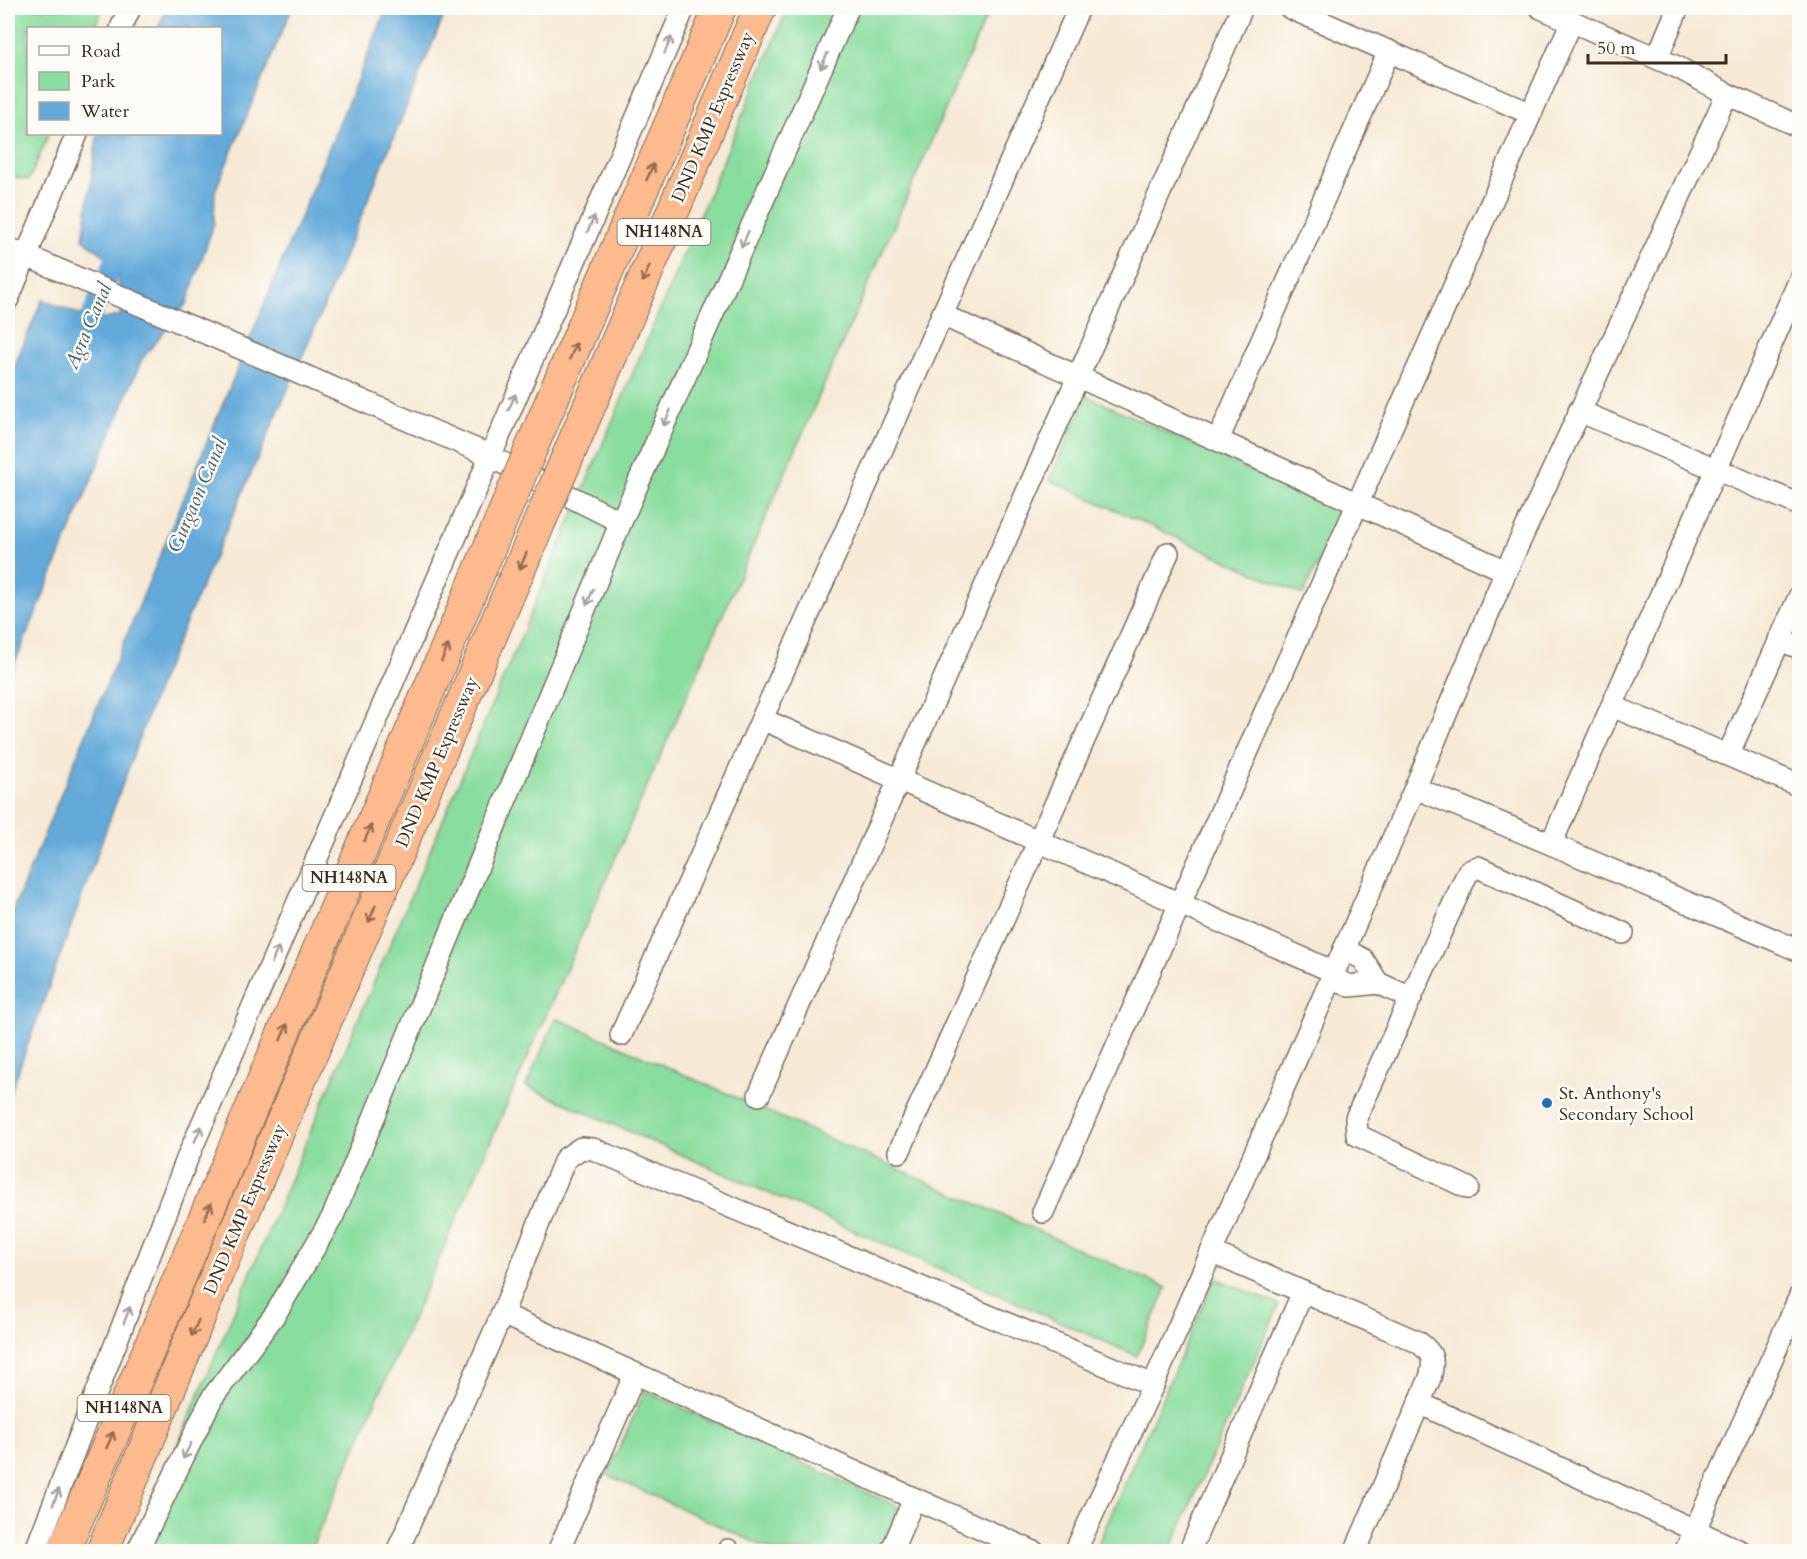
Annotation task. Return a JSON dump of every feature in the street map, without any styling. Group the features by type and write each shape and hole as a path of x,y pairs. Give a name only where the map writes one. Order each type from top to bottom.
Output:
{"highway":[{"name":"DND KMP Expressway","path":"63,1551 720,8"},
{"name":"DND KMP Expressway","path":"102,1551 217,1274 760,8"}],"street":[{"path":"121,27 130,8"},
{"path":"35,1551 187,1159 483,453 684,8"},
{"path":"137,1551 212,1398 276,1313 333,1216 621,522 848,8"},
{"path":"621,1035 1079,8"},
{"path":"759,1095 1242,8"},
{"path":"1290,8 1529,113"},
{"path":"1541,8 1569,14 1658,54 1800,112"},
{"path":"1658,54 1678,8"},
{"path":"1043,1212 1529,113 1569,14"},
{"path":"1218,440 1389,51"},
{"path":"1658,54 1727,94 1800,127"},
{"path":"1076,1551 1153,1385 1415,788 1506,571 1727,94"},
{"path":"8,299 24,256 77,135"},
{"path":"24,256 483,453 621,522"},
{"path":"1551,844 1800,279"},
{"path":"942,315 1506,571"},
{"path":"1579,411 1800,505"},
{"path":"898,1152 1168,553"},
{"path":"1728,755 1800,595"},
{"path":"1779,640 1800,648"},
{"path":"1612,705 1800,786"},
{"path":"762,719 1180,904 1332,975 1350,986 1378,983 1411,998"},
{"path":"1415,788 1800,951"},
{"path":"1468,1188 1357,1135 1356,1118 1468,873 1478,867 1623,933"},
{"path":"1344,949 1363,959 1378,983"},
{"path":"397,1551 502,1314 565,1159 581,1148 593,1149 1153,1385"},
{"path":"1211,1252 1418,1342 1430,1351 1434,1361 1419,1403 1355,1551"},
{"path":"1189,1551 1303,1292"},
{"path":"1685,1551 1800,1296"},
{"path":"502,1314 1034,1551"},
{"path":"558,1551 635,1374"},
{"path":"1419,1403 1742,1551"},
{"path":"891,1551 914,1499"}],"green space":[{"path":"8,8 103,8 94,27 27,27 27,135 49,135 29,180 8,176"},
{"path":"788,8 990,8 310,1551 132,1552"},
{"path":"1087,396 1341,512 1303,595 1049,480"},
{"path":"556,1018 1167,1288 1137,1356 526,1086"},
{"path":"1215,1278 1279,1305 1170,1551 1095,1551"},
{"path":"645,1391 899,1507 879,1551 774,1551 607,1475"}],"water":[{"path":"167,8 292,8 215,191 214,223 187,303 142,359 8,680 8,381 42,300 97,321 121,315 118,266 83,239 97,137 99,135 222,135 222,27 158,27"},
{"name":"Gurgaon Canal","path":"387,8 447,8 322,311 159,684 8,1099 8,922"}],"waterway":[{"name":"Agra Canal","path":"80,344 124,238"}],"place":[{"name":"St. Anthony's Secondary School","path":"1547,1103"}]}
